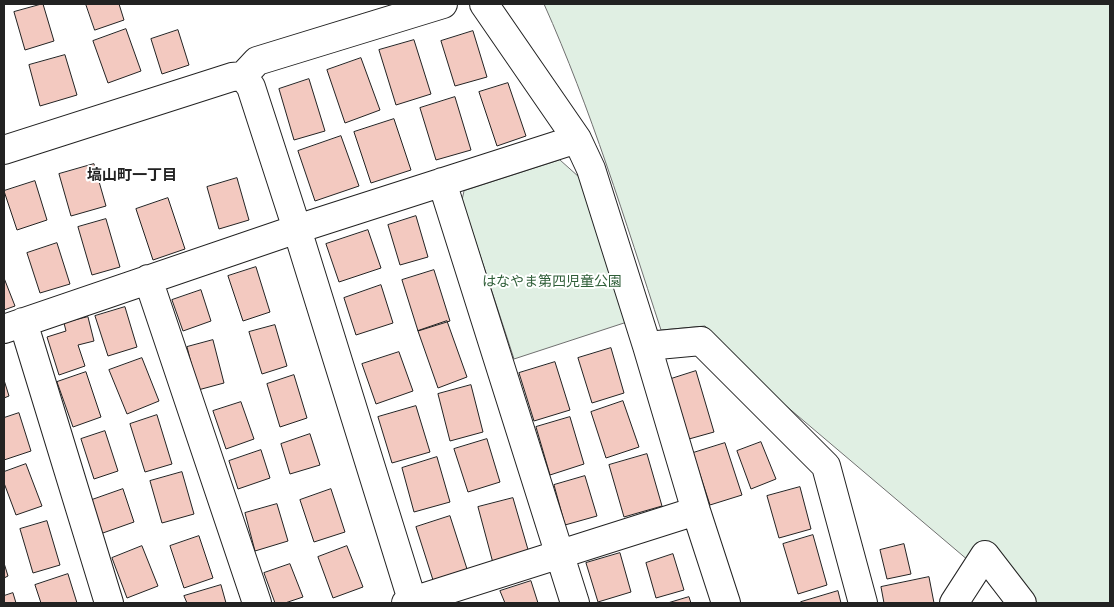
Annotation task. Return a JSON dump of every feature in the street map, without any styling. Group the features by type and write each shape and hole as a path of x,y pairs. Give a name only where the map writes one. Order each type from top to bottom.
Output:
{"street":[{"path":"4,150 243,76 257,61 443,4"},
{"path":"484,4 577,139 591,169 726,603"},
{"path":"243,76 251,87 297,230 411,602 696,511"},
{"path":"109,603 14,326 148,279 577,139"},
{"path":"442,182 575,603"},
{"path":"148,279 257,603"},
{"path":"647,346 701,341 826,466 863,603"},
{"path":"954,603 985,555 1022,603"}],"green space":[{"path":"544,4 1110,4 1110,603 1012,603 982,572 785,405 705,326 661,330 592,124"},
{"name":"はなやま第四児童公園","path":"560,160 579,177 627,322 514,359 462,200 464,191"}],"building":[{"path":"43,4 54,41 25,50 14,12"},
{"path":"86,4 119,4 124,20 95,30"},
{"path":"126,29 141,71 108,83 93,41"},
{"path":"178,30 189,65 162,74 151,39"},
{"path":"473,31 487,77 455,86 441,41"},
{"path":"414,40 431,94 396,105 379,50"},
{"path":"65,55 77,95 40,106 29,65"},
{"path":"361,58 380,110 345,123 327,70"},
{"path":"309,79 325,131 294,140 279,89"},
{"path":"508,83 526,136 497,146 479,92"},
{"path":"455,97 471,150 436,160 420,108"},
{"path":"394,119 411,170 371,183 354,132"},
{"path":"341,136 359,186 315,201 298,151"},
{"path":"94,164 106,206 71,216 59,174"},
{"path":"237,178 249,220 219,229 207,187"},
{"path":"35,181 47,220 17,230 4,191"},
{"path":"168,198 185,249 153,260 136,209"},
{"path":"416,216 428,257 400,265 388,225"},
{"path":"106,219 120,267 92,275 78,227"},
{"path":"368,230 381,268 339,282 326,244"},
{"path":"57,243 70,284 40,293 27,253"},
{"path":"256,267 270,312 243,321 228,276"},
{"path":"434,270 450,321 418,331 402,280"},
{"path":"4,278 15,306 4,310"},
{"path":"381,285 393,323 356,335 344,298"},
{"path":"201,290 211,321 183,331 172,300"},
{"path":"125,307 137,347 108,356 95,316"},
{"path":"88,317 94,341 78,345 85,366 59,375 47,337 66,331 64,323"},
{"path":"447,321 467,377 438,388 418,331"},
{"path":"275,325 287,366 262,374 249,332"},
{"path":"213,340 224,383 198,390 187,347"},
{"path":"611,348 624,393 592,403 578,358"},
{"path":"399,352 413,391 376,404 362,364"},
{"path":"142,358 159,401 127,414 109,370"},
{"path":"555,362 570,410 534,421 519,373"},
{"path":"696,371 714,432 689,439 671,379"},
{"path":"86,372 101,417 73,427 57,382"},
{"path":"294,375 307,418 280,427 267,384"},
{"path":"4,380 9,396 4,398"},
{"path":"471,385 483,432 450,441 438,394"},
{"path":"623,401 639,447 606,458 591,412"},
{"path":"241,402 254,439 226,449 213,411"},
{"path":"416,406 430,452 392,463 378,417"},
{"path":"19,413 31,451 4,460 4,418"},
{"path":"157,415 172,464 145,472 130,424"},
{"path":"570,417 584,464 550,475 536,427"},
{"path":"105,431 118,471 94,479 81,439"},
{"path":"310,434 320,465 290,474 281,444"},
{"path":"487,439 500,482 468,492 454,449"},
{"path":"761,442 776,479 751,489 737,451"},
{"path":"725,443 742,495 710,505 693,453"},
{"path":"261,450 270,478 238,489 229,461"},
{"path":"647,454 662,506 624,517 609,465"},
{"path":"437,457 450,502 414,512 402,468"},
{"path":"26,464 42,506 16,515 4,483 4,472"},
{"path":"182,472 194,514 162,523 150,481"},
{"path":"585,476 597,516 565,525 554,485"},
{"path":"800,487 811,529 779,538 767,496"},
{"path":"123,489 134,522 100,534 89,501"},
{"path":"331,489 345,532 314,542 300,500"},
{"path":"513,498 529,553 493,563 478,507"},
{"path":"277,504 288,541 255,551 245,513"},
{"path":"450,516 467,569 433,580 416,527"},
{"path":"47,521 60,565 33,573 20,529"},
{"path":"813,535 827,585 798,594 783,544"},
{"path":"199,536 213,578 184,588 170,546"},
{"path":"904,544 911,574 887,579 880,550"},
{"path":"142,546 158,586 127,598 112,558"},
{"path":"347,546 363,587 333,598 318,557"},
{"path":"620,553 631,592 598,602 586,563"},
{"path":"673,554 684,590 656,598 646,563"},
{"path":"4,563 8,576 4,578"},
{"path":"290,564 303,597 285,603 275,603 264,573"},
{"path":"68,574 77,603 41,603 35,585"},
{"path":"929,577 934,603 884,603 881,587"},
{"path":"531,581 538,603 505,603 500,591"},
{"path":"221,585 226,603 187,603 184,596"},
{"path":"838,591 841,603 801,602"},
{"path":"13,593 16,603 4,603 4,596"},
{"path":"689,597 691,603 668,603"}],"district":[{"name":"塙山町一丁目","path":"132,176"}]}
